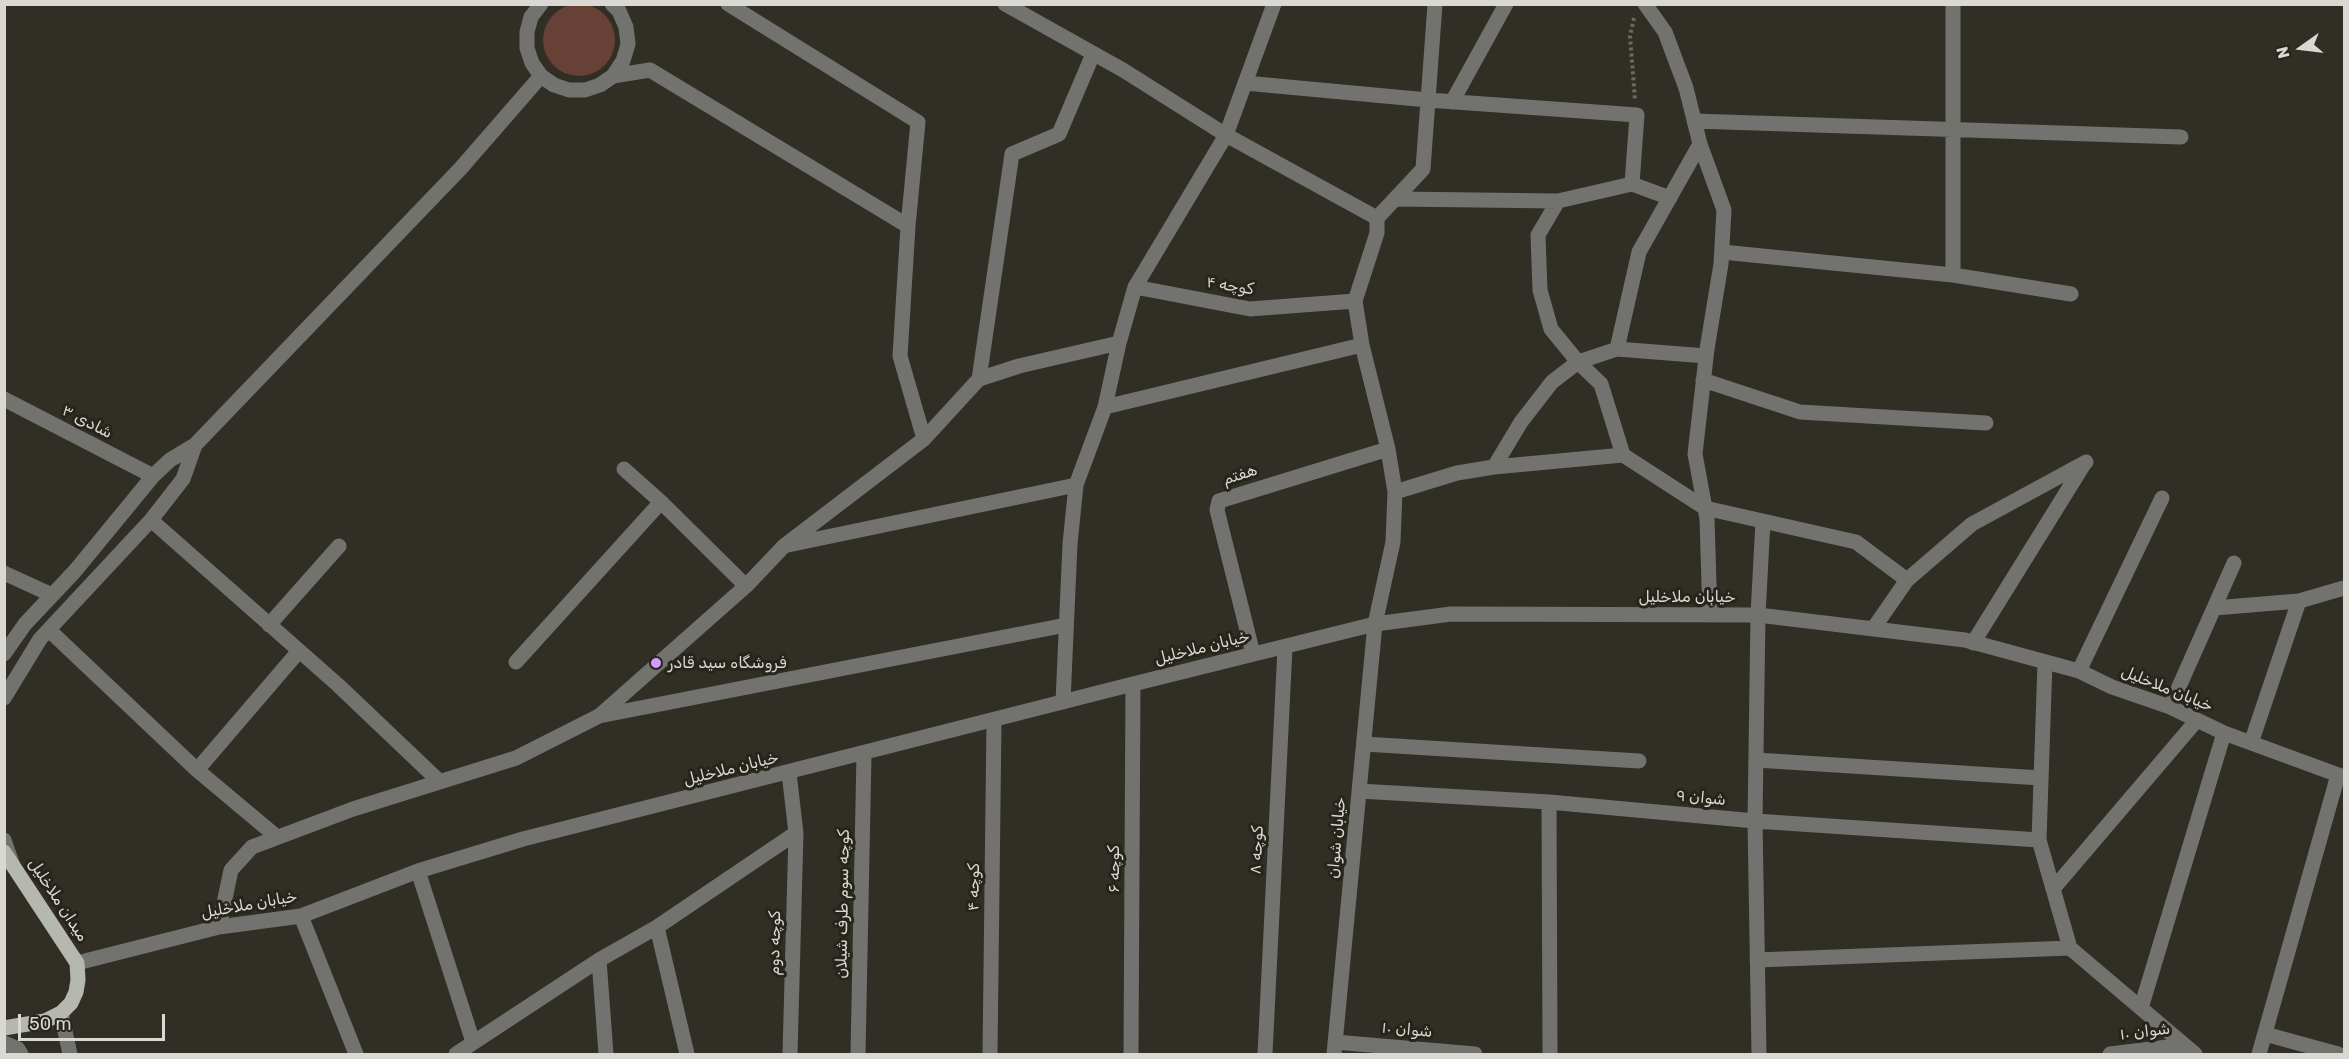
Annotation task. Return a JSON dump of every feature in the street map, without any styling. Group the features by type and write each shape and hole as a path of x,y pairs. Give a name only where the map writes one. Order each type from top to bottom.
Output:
{"main road":[{"name":"میدان ملاخلیل","path":"8,857 77,963 76,992 71,1003 61,1013"},
{"path":"4,1028 45,1021 61,1013"}],"street":[{"path":"540,4 531,17 527,32 527,48 532,63 541,76 554,86 569,90 585,90 600,85 613,76 623,61 627,44 626,27 614,5"},
{"path":"728,4 918,122 908,226 900,356 924,439"},
{"path":"1005,4 1093,54 1226,135 1377,218"},
{"path":"1063,702 1070,544 1076,485 1105,407 1119,343 1135,287 1226,135 1274,4"},
{"path":"1355,301 1377,233 1377,218 1423,169 1435,4"},
{"path":"1452,102 1506,4"},
{"path":"1953,4 1953,274"},
{"path":"1640,10 1665,32 1686,88 1700,144 1724,210 1722,252 1706,356 1695,454 1705,508 1710,615"},
{"path":"979,379 1012,154 1059,134 1093,54"},
{"path":"613,76 650,70 908,226"},
{"path":"4,654 25,624 153,476 170,460 195,445 461,168 541,76"},
{"path":"1245,83 1452,102 1637,115 1632,184"},
{"path":"1694,121 2181,137"},
{"path":"1617,349 1639,252 1700,144"},
{"path":"1395,199 1557,201 1632,184 1670,198"},
{"path":"1557,201 1538,234 1540,290 1551,329 1578,362 1601,384 1623,455"},
{"path":"1722,252 1953,274 2071,294"},
{"name":"کوچه ۴","path":"1135,287 1250,309 1355,301"},
{"name":"خیابان شوان","path":"1334,1048 1375,624 1393,542 1395,492 1388,449 1362,345 1355,301"},
{"path":"219,927 231,870 252,847 353,809 516,758 599,716 746,586 784,546 924,439 979,379 1019,366 1119,343"},
{"path":"1105,407 1362,345"},
{"path":"1494,467 1521,422 1552,381 1578,362 1617,349 1706,356"},
{"path":"1703,380 1800,412 1986,423"},
{"name":"شادی ۳","path":"4,399 153,476"},
{"path":"4,698 40,639 151,520 183,479 195,445"},
{"name":"هفتم","path":"1253,654 1217,510 1219,501 1388,449"},
{"path":"1395,492 1457,472 1623,455 1705,508 1856,542 1907,580"},
{"path":"1873,629 1907,580 1972,524 2086,462 1973,642"},
{"path":"624,469 746,586"},
{"path":"784,546 1076,485"},
{"path":"2079,671 2162,498"},
{"path":"516,662 661,502"},
{"path":"151,520 299,651 440,782"},
{"path":"1759,1054 1755,821 1758,615 1763,521"},
{"path":"269,624 339,546"},
{"path":"2170,707 2234,563"},
{"path":"4,573 52,595"},
{"path":"2214,608 2299,600 2344,588"},
{"path":"2251,743 2299,600"},
{"name":"خیابان ملاخلیل","path":"77,963 219,927 301,916 418,871 524,839 1133,684 1375,624 1451,614 1758,615 1973,642 2079,671 2112,687 2170,707 2224,733 2341,776"},
{"path":"599,716 1066,625"},
{"path":"49,630 197,770 277,837"},
{"name":"کوچه ۸","path":"1265,1054 1285,648"},
{"path":"197,770 299,651"},
{"path":"2045,662 2039,840 2070,948 2190,1050"},
{"name":"کوچه ۶","path":"1131,1054 1133,684"},
{"name":"کوچه ۴","path":"990,1054 994,720"},
{"path":"2053,890 2197,720"},
{"path":"2141,1008 2224,733"},
{"path":"1364,744 1639,761"},
{"name":"کوچه سوم طرف شیلان","path":"858,1054 864,754"},
{"path":"1756,760 2041,778"},
{"name":"کوچه دوم","path":"789,773 796,833 790,1054"},
{"path":"2259,1054 2341,776"},
{"name":"شوان ۹","path":"1359,791 1549,802 1755,821 2039,840"},
{"path":"1549,802 1550,1054"},
{"path":"456,1054 599,960 657,927 796,833"},
{"path":"4,840 8,857"},
{"path":"418,871 473,1042"},
{"path":"301,916 356,1054"},
{"path":"657,927 687,1054"},
{"path":"1757,960 2070,948"},
{"path":"599,960 606,1054"},
{"path":"61,1013 69,1054"},
{"path":"2265,1034 2338,1054"},
{"path":"4,1043 18,1048 21,1054"},
{"name":"شوان ۱۰","path":"1334,1048 1475,1054"},
{"name":"شوان ۱۰","path":"2110,1054 2190,1050"}],"path":[{"path":"1637,115 1630,36 1640,10"}],"shaded area":[{"path":"579,4 593,7 605,14 612,26 615,40 612,54 605,66 593,73 579,76 565,73 553,66 546,54 543,40 546,26 553,14 565,7"}],"place":[{"name":"فروشگاه سید قادر","path":"656,663"}]}
